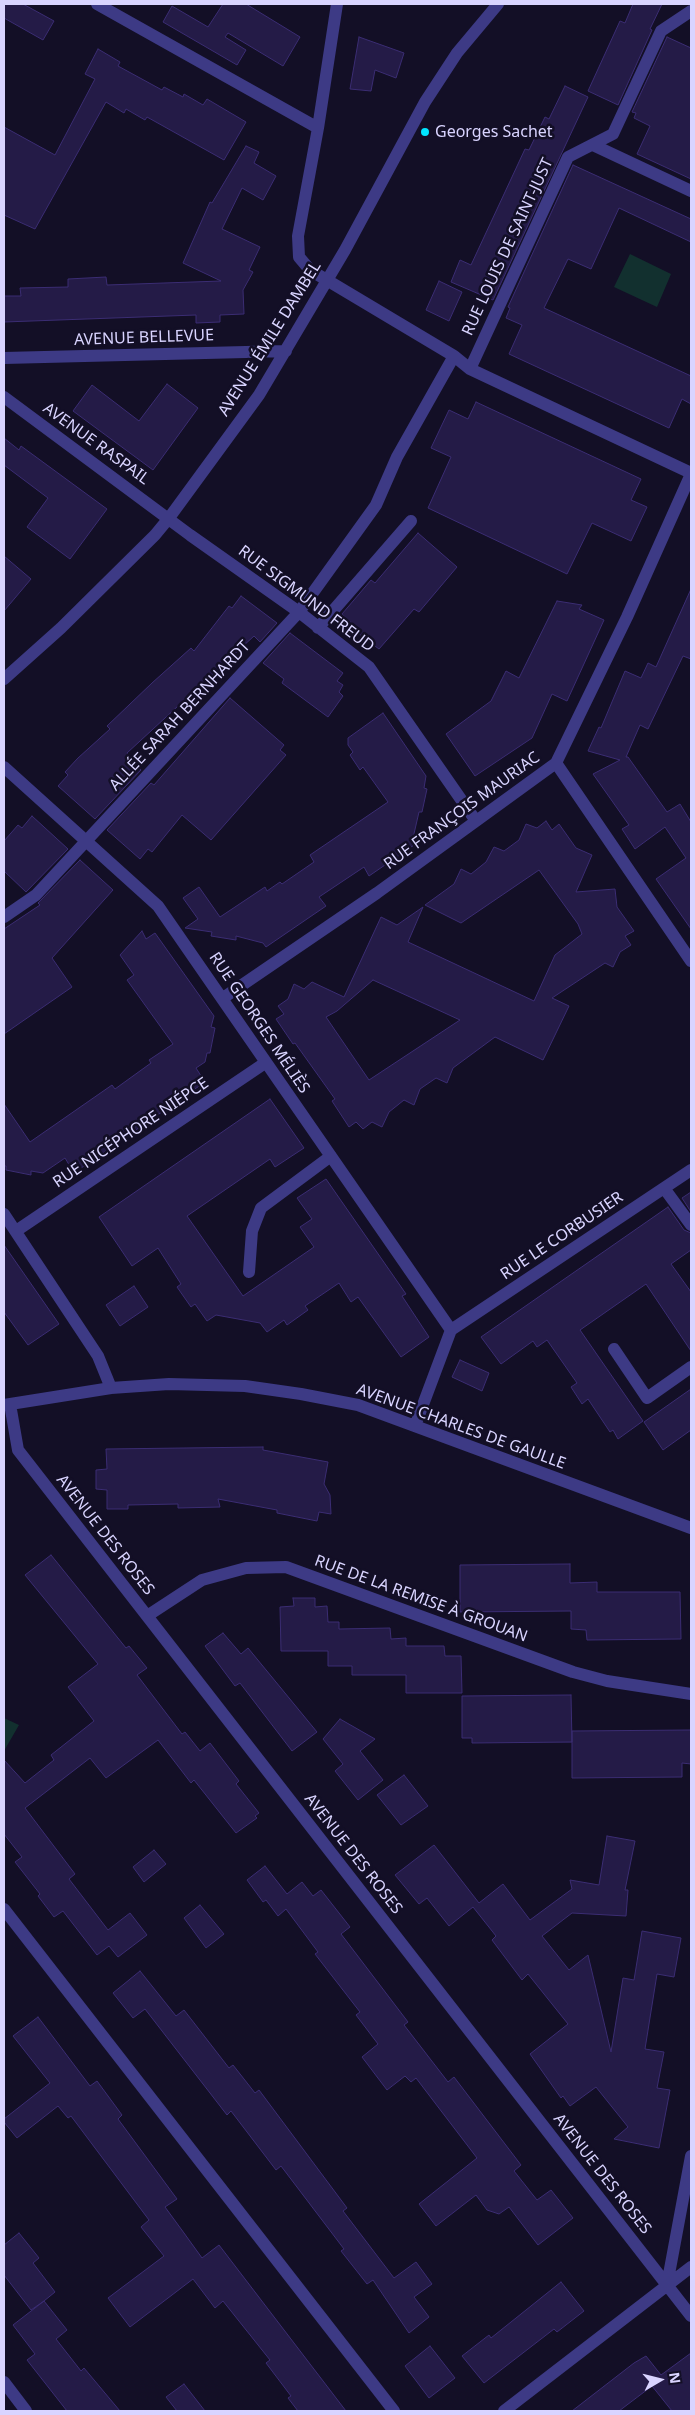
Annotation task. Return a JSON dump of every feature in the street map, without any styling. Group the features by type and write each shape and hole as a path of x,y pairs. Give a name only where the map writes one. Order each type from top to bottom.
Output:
{"street":[{"path":"97,4 318,128"},
{"path":"337,4 318,128 298,236 299,257 310,270 454,356 470,369 691,474"},
{"name":"AVENUE ÉMILE DAMBEL","path":"4,679 61,628 155,535 169,518 259,395 327,281 425,102 457,53 498,4"},
{"name":"RUE LOUIS DE SAINT-JUST","path":"470,369 568,157 612,134 661,30 691,11"},
{"path":"593,145 691,190"},
{"name":"AVENUE BELLEVUE","path":"4,358 286,351"},
{"name":"ALLÉE SARAH BERNHARDT","path":"4,917 36,895 299,612 376,505 397,457 454,356"},
{"name":"AVENUE RASPAIL","path":"4,397 169,518"},
{"name":"RUE FRANÇOIS MAURIAC","path":"223,998 377,893 556,763 627,617 691,474"},
{"name":"RUE SIGMUND FREUD","path":"169,518 299,612 369,666 476,821"},
{"path":"318,628 411,521"},
{"path":"556,763 691,961"},
{"name":"RUE GEORGES MÉLIÈS","path":"4,767 158,906 451,1330"},
{"name":"RUE NICÉPHORE NIÉPCE","path":"16,1231 265,1063"},
{"path":"250,1272 252,1231 261,1208 331,1156"},
{"name":"RUE LE CORBUSIER","path":"451,1330 691,1170"},
{"path":"664,1188 691,1225"},
{"path":"4,1214 98,1356 111,1388"},
{"path":"415,1426 451,1330"},
{"path":"614,1349 647,1398 691,1367"},
{"name":"AVENUE CHARLES DE GAULLE","path":"7,1404 111,1388 169,1384 245,1386 301,1394 358,1405 691,1528"},
{"name":"AVENUE DES ROSES","path":"7,1404 18,1450 691,2316"},
{"name":"RUE DE LA REMISE À GROUAN","path":"147,1616 202,1580 246,1568 286,1567 573,1672 608,1681 691,1694"},
{"path":"4,1909 394,2411"},
{"path":"667,2285 691,2156"},
{"path":"504,2411 691,2267"},
{"path":"4,2382 26,2411"}],"green space":[{"path":"630,254 671,274 657,307 614,287"},
{"path":"4,1718 19,1725 4,1751"}],"building":[{"path":"4,4 23,4 54,21 43,40 4,18"},
{"path":"223,4 246,4 300,37 283,66 228,33 225,37 246,50 237,65 163,22 172,6 208,27"},
{"path":"633,4 662,4 618,105 588,91 620,21 625,23"},
{"path":"359,37 404,53 396,78 375,70 371,91 350,89"},
{"path":"667,37 691,48 691,179 637,154 650,126 634,118 636,113 632,112"},
{"path":"98,49 120,62 118,66 162,90 164,87 183,97 184,94 203,105 207,99 246,122 224,160 147,117 145,120 126,109 124,113 106,102 35,229 4,215 4,127 55,155 95,79 85,74"},
{"path":"565,86 588,97 493,300 451,282 460,260 471,265 525,149 529,150 545,117 549,119"},
{"path":"246,146 259,152 254,163 276,176 263,200 242,188 222,229 260,247 249,270 253,272 243,290 244,314 220,315 220,322 196,323 196,315 4,322 4,296 21,296 20,288 68,287 68,279 106,277 107,285 221,281 183,263 210,202 212,203"},
{"path":"573,165 691,219 691,242 619,208 591,269 568,259 544,308 691,376 691,404 682,399 669,428 509,354 522,325 506,318 510,308 508,307"},
{"path":"439,281 462,292 449,321 426,310"},
{"path":"167,384 198,408 153,470 73,411 92,385 139,421"},
{"path":"476,402 641,479 631,500 647,507 631,541 592,523 567,574 428,508 451,457 431,448 449,410 468,419"},
{"path":"4,438 19,450 21,446 107,509 70,559 27,527 48,498 4,465"},
{"path":"418,533 457,567 419,612 414,609 379,649 359,634 361,632 342,614 371,580 375,583"},
{"path":"4,556 31,579 4,611"},
{"path":"691,589 691,659 683,656 648,729 640,725 626,757 628,757 667,812 680,804 691,822 691,929 656,879 686,858 665,827 635,849 622,829 629,825 593,774 620,760 588,751 599,727 601,728 625,671 641,678 648,663 656,667"},
{"path":"241,596 277,623 260,642 254,636 127,753 141,770 95,819 58,786 68,775 65,772 110,729 107,726 152,683 191,648 194,651 229,606 232,608"},
{"path":"557,601 582,605 579,609 604,620 567,701 552,694 532,738 475,776 446,734 491,701 506,671 519,678"},
{"path":"290,633 343,673 337,681 343,685 339,692 343,696 328,717 282,683 284,679 263,663"},
{"path":"230,698 284,745 280,750 286,755 211,840 182,815 152,852 148,849 140,859 107,830 151,783 154,785"},
{"path":"383,713 426,776 424,788 427,789 422,812 419,812 413,838 417,843 369,876 364,867 319,897 326,906 266,947 263,943 236,936 236,940 211,936 212,932 185,928 198,919 183,898 199,887 220,917 265,887 267,891 280,882 282,884 314,862 310,855 388,802 363,767 360,770 350,755 353,752 348,745 348,738"},
{"path":"32,816 68,849 26,892 4,871 4,841 18,825 22,828"},
{"path":"546,821 552,830 559,824 576,848 592,855 576,892 615,889 617,907 634,931 625,936 631,945 620,952 613,967 605,963 552,998 569,1006 543,1060 495,1037 453,1068 447,1083 436,1078 420,1089 414,1105 404,1100 389,1112 382,1127 372,1122 363,1129 356,1122 349,1127 332,1101 335,1099 276,1019 284,1014 278,1006 288,999 294,984 304,989 312,982 344,997 381,917 397,925 423,907 408,942 534,1001 555,955 582,934 578,924 539,870 461,923 425,905 454,884 461,869 471,874 486,862 494,847 504,851 519,840 526,824 537,828","holes":["373,980 460,1020 369,1080 326,1017 337,1011"]},
{"path":"80,860 113,890 52,958 72,987 4,1034 4,929 40,905 38,903"},
{"path":"142,931 146,939 155,933 214,1016 211,1027 215,1028 210,1053 207,1053 205,1062 196,1068 205,1082 74,1173 65,1158 43,1173 31,1171 31,1175 6,1170 6,1166 4,1166 4,1104 30,1142 112,1085 115,1089 151,1063 149,1060 173,1044 127,980 134,975 120,955"},
{"path":"270,1099 304,1148 275,1167 270,1159 187,1216 243,1296 314,1247 300,1227 312,1219 297,1198 326,1179 406,1294 402,1296 429,1337 401,1357 358,1297 351,1302 339,1283 305,1306 308,1310 287,1325 284,1320 267,1332 260,1323 216,1315 207,1321 195,1304 191,1307 177,1287 181,1284 158,1248 132,1266 99,1217"},
{"path":"691,1192 691,1212 682,1198"},
{"path":"668,1207 684,1230 691,1233 691,1250 671,1264 691,1292 691,1351 646,1284 580,1330 643,1421 618,1439 613,1430 610,1432 588,1399 582,1404 571,1387 577,1383 547,1340 537,1347 533,1341 501,1364 481,1337"},
{"path":"4,1245 59,1324 28,1345 4,1312"},
{"path":"134,1286 148,1307 120,1326 106,1305"},
{"path":"460,1360 489,1373 482,1391 452,1377"},
{"path":"691,1389 691,1430 663,1450 644,1422"},
{"path":"263,1447 263,1450 328,1462 324,1484 330,1495 331,1514 319,1512 317,1521 277,1513 277,1510 218,1499 220,1507 178,1508 178,1504 128,1505 128,1509 107,1509 107,1490 96,1489 96,1470 107,1469 106,1449"},
{"path":"51,1555 126,1648 129,1646 147,1668 137,1675 182,1734 185,1732 200,1751 210,1743 239,1781 236,1784 259,1813 255,1816 257,1818 236,1833 194,1780 191,1783 158,1740 106,1778 90,1758 25,1808 75,1874 69,1879 108,1930 130,1913 147,1935 118,1957 109,1946 97,1955 63,1911 54,1917 38,1896 40,1894 15,1862 22,1857 4,1834 4,1760 25,1783 54,1760 51,1755 94,1721 68,1687 98,1664 25,1575"},
{"path":"570,1564 570,1583 597,1582 597,1592 680,1592 681,1639 587,1640 586,1630 571,1629 571,1611 460,1612 460,1565"},
{"path":"293,1598 315,1598 315,1607 327,1606 328,1622 339,1622 339,1629 390,1628 391,1639 406,1638 406,1646 444,1646 445,1656 461,1656 462,1693 406,1693 406,1675 352,1675 352,1666 328,1666 328,1651 281,1651 280,1607 294,1606"},
{"path":"223,1633 241,1654 248,1648 317,1732 292,1751 240,1683 235,1686 205,1646"},
{"path":"571,1695 572,1742 472,1743 472,1738 462,1738 462,1696"},
{"path":"340,1719 375,1739 360,1751 383,1780 358,1800 335,1771 343,1764 323,1739"},
{"path":"691,1730 691,1764 682,1763 682,1777 572,1778 572,1731"},
{"path":"404,1775 428,1806 401,1825 377,1795"},
{"path":"607,1836 635,1841 625,1890 628,1890 626,1916 572,1913 542,1936 569,1970 588,1955 611,2052 623,1978 634,1980 642,1931 681,1938 674,1977 657,1974 645,2049 664,2052 657,2088 670,2090 659,2148 614,2139 628,2127 596,2087 570,2106 563,2096 561,2098 530,2054 568,2024 528,1974 522,1980 492,1940 496,1936 473,1907 449,1926 427,1898 419,1904 395,1875 434,1845 479,1903 503,1884 530,1920 572,1889 570,1880 599,1885"},
{"path":"154,1850 166,1864 144,1882 133,1867"},
{"path":"265,1866 287,1894 302,1882 313,1896 321,1890 350,1927 341,1934 408,2022 404,2025 448,2082 454,2077 521,2165 514,2171 537,2200 551,2190 573,2218 538,2245 509,2207 499,2214 487,2210 476,2195 436,2226 419,2204 477,2158 416,2078 411,2082 405,2076 387,2090 362,2057 378,2044 356,2015 360,2012 315,1954 318,1952 286,1909 278,1916 266,1900 263,1902 247,1880"},
{"path":"200,1905 224,1934 206,1948 184,1918"},
{"path":"140,1971 176,2016 184,2010 229,2068 233,2065 255,2093 259,2090 347,2208 343,2211 394,2278 416,2262 432,2284 414,2297 429,2317 409,2333 373,2280 367,2284 341,2251 344,2249 281,2166 276,2170 231,2111 227,2115 145,2009 133,2018 113,1993"},
{"path":"38,2017 90,2086 97,2081 122,2115 118,2119 177,2199 165,2207 202,2258 219,2245 346,2411 298,2411 288,2398 291,2396 266,2363 270,2360 223,2301 215,2308 193,2279 130,2327 108,2298 164,2256 141,2227 149,2220 71,2116 68,2118 58,2106 17,2138 4,2122 4,2119 50,2083 13,2036"},
{"path":"19,2233 39,2258 33,2263 55,2292 31,2310 4,2275 4,2245"},
{"path":"561,2282 584,2311 557,2332 554,2329 484,2383 462,2356 489,2335 491,2338"},
{"path":"44,2301 67,2330 56,2339 81,2371 84,2368 120,2411 67,2411 27,2360 35,2354 13,2325"},
{"path":"430,2346 455,2378 429,2398 405,2366"},
{"path":"691,2353 691,2411 672,2411 652,2386 619,2411 572,2411 634,2363 646,2356 661,2375"},
{"path":"184,2384 205,2411 177,2411 166,2397"}],"place":[{"name":"Georges Sachet","path":"425,132"}]}
